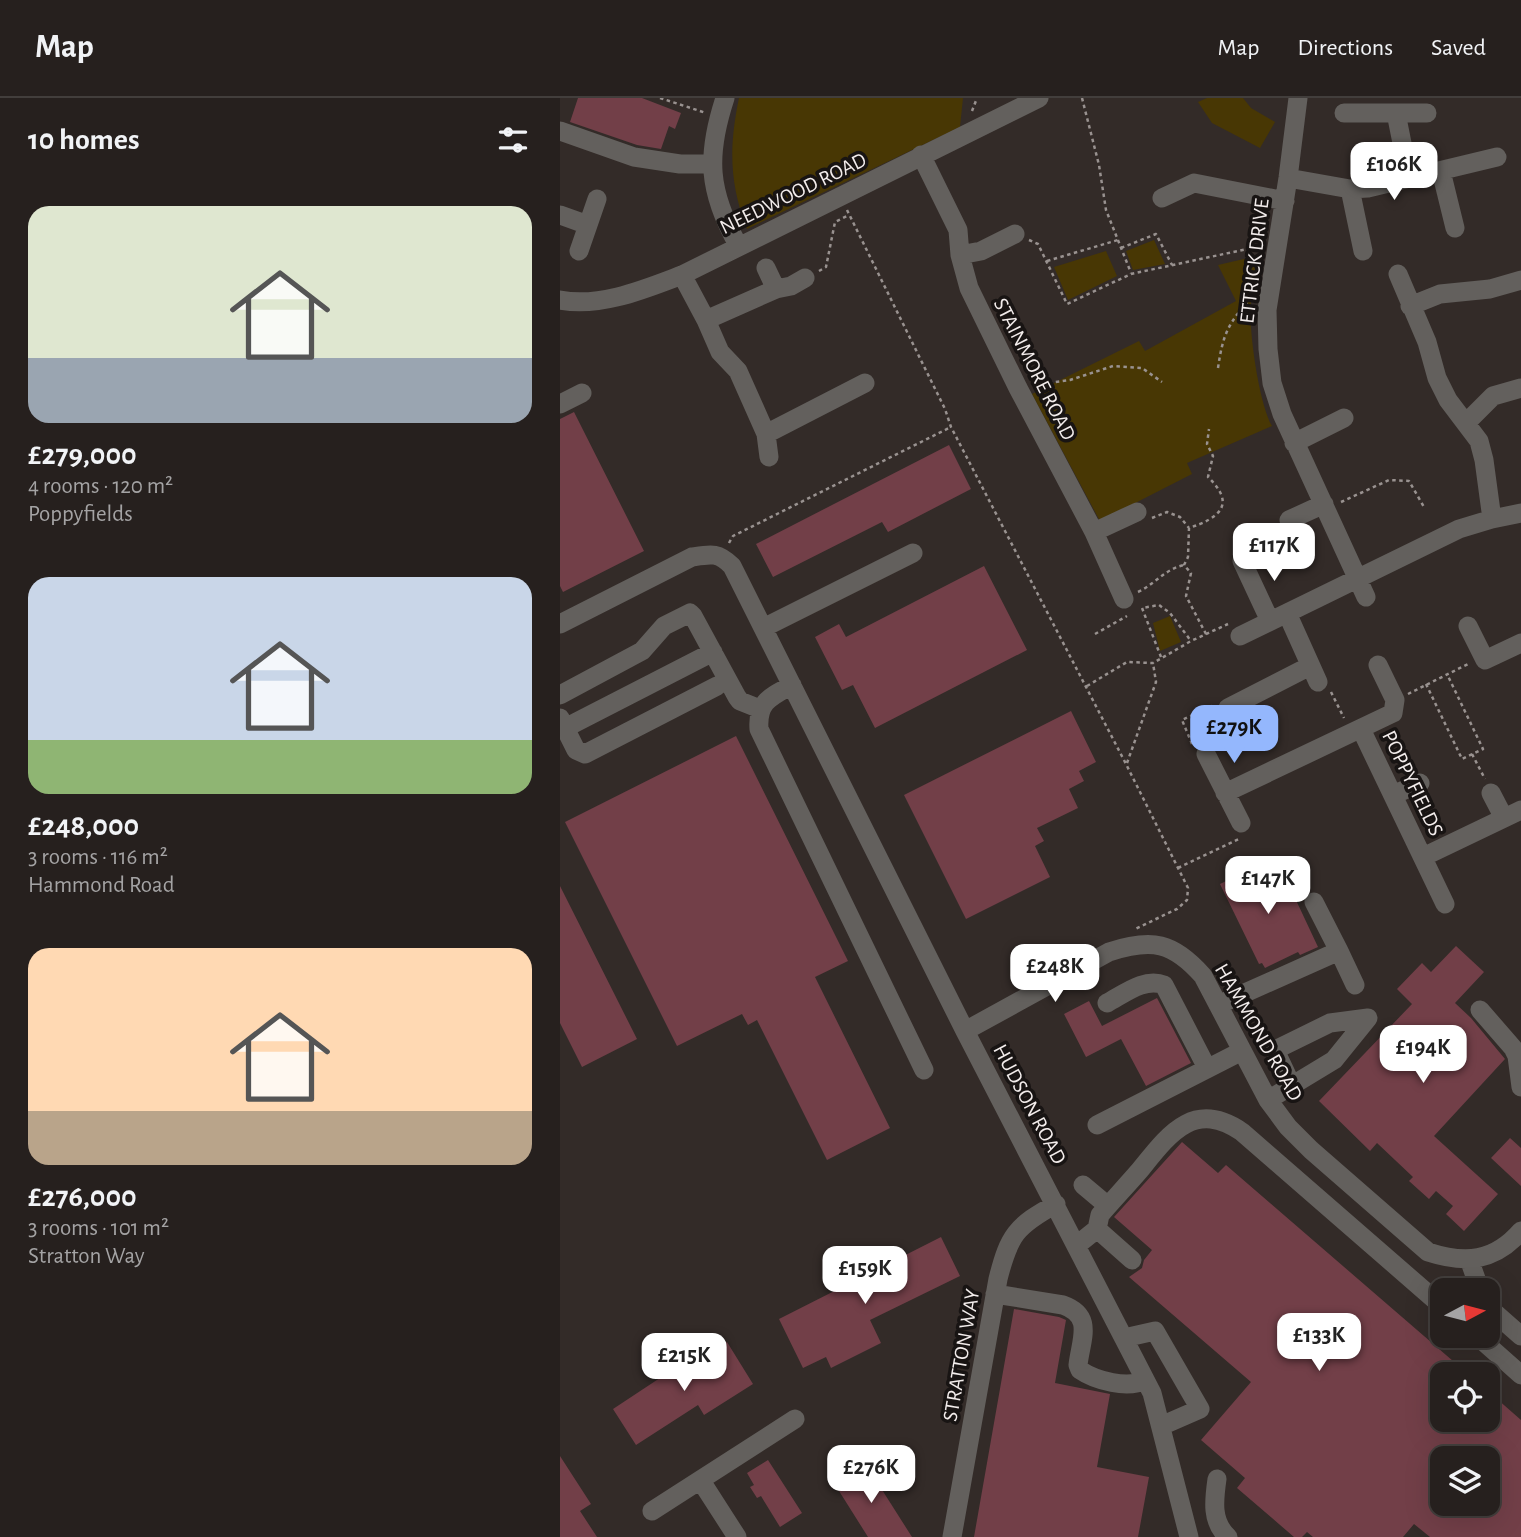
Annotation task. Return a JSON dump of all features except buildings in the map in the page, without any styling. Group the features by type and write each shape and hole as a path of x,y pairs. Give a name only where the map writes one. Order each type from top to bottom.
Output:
{"street":[{"name":"NEEDWOOD ROAD","path":"560,300 587,301 621,296 682,275 1039,98"},
{"name":"ETTRICK DRIVE","path":"1298,98 1285,201 1266,310 1272,383 1294,443 1362,588"},
{"path":"722,107 714,132 712,164 716,196 738,246"},
{"path":"1344,113 1427,113"},
{"path":"1396,113 1409,178"},
{"path":"560,131 634,157 680,164 712,164"},
{"name":"STAINMORE ROAD","path":"921,155 958,230 960,255 968,288 1129,596"},
{"path":"1288,178 1350,189 1368,188 1502,155"},
{"path":"1441,171 1455,228"},
{"path":"1162,198 1194,183 1285,201"},
{"path":"1350,189 1363,251"},
{"path":"579,251 597,200"},
{"path":"560,215 588,225"},
{"path":"960,255 981,251 1015,234"},
{"path":"766,268 776,289"},
{"path":"1398,274 1448,400 1479,441 1492,519"},
{"path":"682,275 720,352 738,371 766,434 769,457"},
{"path":"706,320 806,278"},
{"path":"1410,306 1440,294 1490,289 1511,278"},
{"path":"766,434 865,383"},
{"path":"1466,423 1493,396 1521,388"},
{"path":"560,404 582,393"},
{"path":"1294,443 1343,418"},
{"path":"1289,520 1325,507"},
{"path":"1094,531 1137,513"},
{"path":"1261,629 1362,588 1459,529 1521,513"},
{"path":"763,628 913,552"},
{"path":"560,624 692,557 708,554 722,556"},
{"name":"HUDSON ROAD","path":"722,556 732,566 965,1031 1152,1393 1189,1537"},
{"path":"1228,708 1314,674 1261,629 1242,561"},
{"path":"560,695 642,650 664,626 687,613 694,616 740,701 760,709"},
{"path":"1468,626 1485,660 1521,643"},
{"path":"713,652 563,723 578,752 590,753 717,686"},
{"path":"1378,665 1394,706"},
{"path":"792,685 774,695 760,709 759,729 924,1070"},
{"name":"POPPYFIELDS","path":"1225,793 1356,731 1394,706"},
{"name":"POPPYFIELDS","path":"1356,731 1393,795 1427,865 1512,814"},
{"path":"1206,754 1241,823"},
{"path":"1393,795 1420,783"},
{"path":"1491,793 1512,814"},
{"path":"1427,865 1445,904"},
{"path":"1314,902 1354,985"},
{"name":"HAMMOND ROAD","path":"965,1031 1109,952 1130,945 1152,944 1168,948 1188,959 1203,976 1268,1100 1288,1127 1428,1252 1452,1260 1494,1254 1512,1242 1521,1231"},
{"path":"1218,1005 1339,951"},
{"path":"1107,1003 1144,984 1152,982 1164,985 1207,1068"},
{"path":"1480,1010 1513,1048 1517,1056 1521,1087"},
{"path":"1268,1100 1292,1086 1334,1060 1368,1018 1331,1023 1275,1050 1292,1086"},
{"path":"1097,1125 1242,1051"},
{"path":"1077,1245 1097,1229 1100,1215 1178,1126 1200,1118 1227,1122 1242,1132 1430,1296"},
{"path":"1083,1185 1108,1206"},
{"name":"STRATTON WAY","path":"951,1537 1005,1251 1017,1229 1056,1204"},
{"path":"1097,1229 1132,1260"},
{"path":"1469,1259 1476,1278"},
{"path":"995,1294 1074,1309 1080,1313 1083,1327 1078,1365 1080,1370 1084,1374 1124,1384 1145,1380"},
{"path":"1500,1318 1521,1336"},
{"path":"1124,1338 1155,1331 1200,1409 1161,1426"},
{"path":"1491,1348 1521,1375"},
{"path":"652,1511 795,1419"},
{"path":"1217,1479 1213,1502 1218,1525 1226,1535"},
{"path":"701,1481 737,1537"},
{"path":"1199,1537 1226,1535"}],"path":[{"path":"660,98 683,107 722,107"},
{"path":"1082,98 1099,165 1106,209 1131,274"},
{"path":"840,195 945,409 951,427 1188,888 1187,900 1177,909 1135,929 1130,945"},
{"path":"806,278 826,267 835,222 849,215"},
{"path":"1015,234 1038,244 1067,304 1131,274 1278,243"},
{"path":"1121,248 1156,234 1172,265"},
{"path":"1046,261 1118,240"},
{"path":"1218,368 1222,339 1236,314 1254,294"},
{"path":"1018,388 1070,380 1113,366 1142,368 1162,382"},
{"path":"722,556 733,536 951,427"},
{"path":"1189,528 1217,516 1224,505 1223,495 1208,477 1213,456 1207,444 1209,429"},
{"path":"1325,507 1389,480 1409,481 1423,507"},
{"path":"1137,513 1147,521 1167,512 1180,517 1189,528 1188,556 1184,565"},
{"path":"1129,596 1149,587 1174,567 1184,565"},
{"path":"1184,565 1191,573 1186,596 1206,634"},
{"path":"1161,658 1142,608 1160,605 1170,613 1191,641"},
{"path":"1086,686 1127,662 1153,663 1229,623 1261,629"},
{"path":"1394,706 1426,684 1472,662 1485,660"},
{"path":"1126,764 1156,682 1153,663"},
{"path":"1314,674 1326,683 1356,731"},
{"path":"1426,684 1462,759 1483,749 1447,674"},
{"path":"1206,754 1196,751 1182,720 1216,704 1228,708"},
{"path":"1472,754 1491,793"},
{"path":"1178,868 1246,836 1241,823"}],"shaded area":[{"path":"739,98 963,98 960,127 747,229 737,196 732,164"},
{"path":"1207,98 1243,98 1251,108 1275,122 1260,148 1212,123 1198,102"},
{"path":"1154,240 1165,264 1133,270 1126,251"},
{"path":"1106,251 1117,276 1068,300 1054,267"},
{"path":"1261,255 1251,303 1251,330 1255,366 1272,426 1187,463 1192,474 1100,521 1032,394 1139,341 1145,351 1236,301 1218,265"},
{"path":"1170,616 1181,642 1160,651 1153,623"}]}
